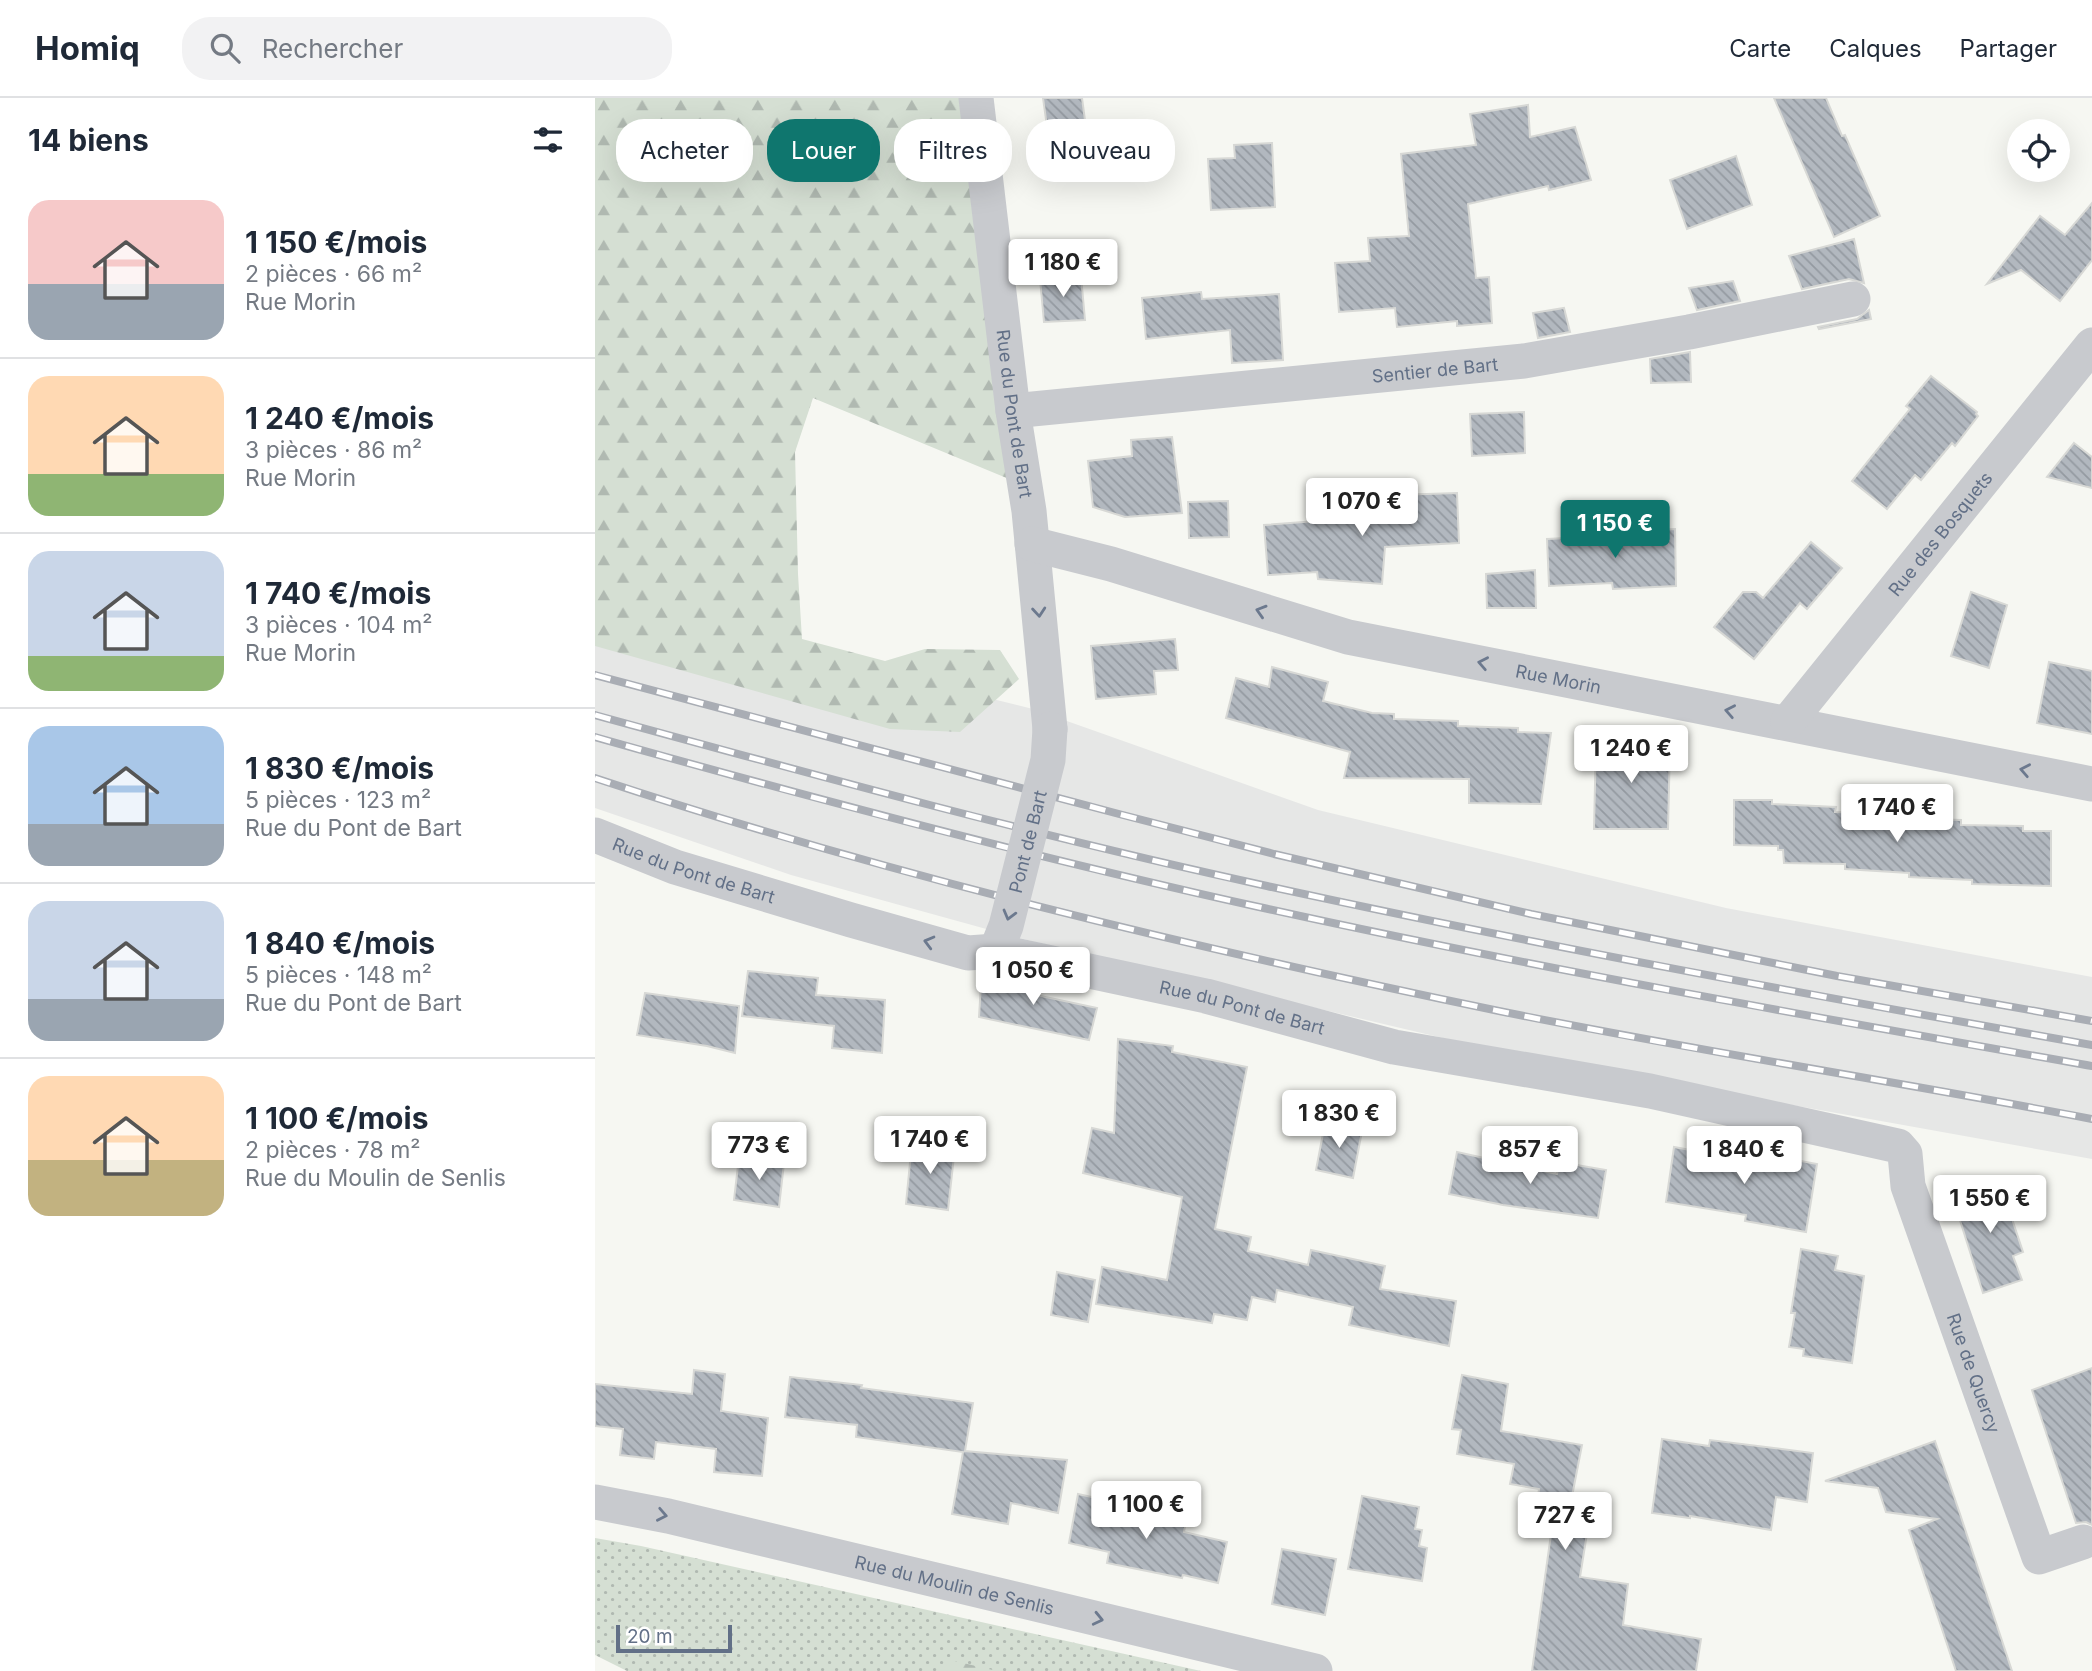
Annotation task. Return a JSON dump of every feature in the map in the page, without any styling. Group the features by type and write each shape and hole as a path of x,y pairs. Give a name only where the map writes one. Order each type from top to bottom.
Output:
{"street":[{"name":"Rue du Pont de Bart","path":"976,98 1013,411 1029,511 1050,729"},
{"name":"Sentier de Bart","path":"1013,411 1524,361 1853,299"},
{"name":"Rue des Bosquets","path":"1788,722 2092,345"},
{"name":"Rue Morin","path":"1032,544 1111,564 1348,638 1788,722 2092,784"},
{"name":"Pont de Bart","path":"996,951 1006,926 1048,760 1050,729"},
{"name":"Rue du Pont de Bart","path":"595,835 675,867 968,953 996,951 1206,996 1394,1046 1650,1091 1898,1146"},
{"name":"Rue de Quercy","path":"1898,1146 1905,1154 1908,1186 2039,1557 2083,1542"},
{"name":"Rue du Moulin de Senlis","path":"595,1502 668,1516 1315,1671"}],"shaded area":[{"path":"595,601 1033,709 1318,810 1726,908 2092,977 2092,1159 1515,1055 1019,938 791,875 595,808"}],"green space":[{"path":"595,98 959,98 962,119 894,119 894,182 970,182 1009,479 813,398 795,452 802,639 885,661 925,649 1000,650 1019,679 960,732 890,729 595,646"},
{"path":"595,1538 1201,1671 627,1671 595,1655"},
{"path":"946,1659 997,1671 943,1671"}],"building":[{"path":"1043,98 1082,98 1085,119 1046,119"},
{"path":"1774,98 1826,98 1880,216 1834,237"},
{"path":"1528,105 1530,137 1575,127 1591,180 1549,190 1548,186 1468,204 1476,278 1489,277 1492,323 1457,326 1457,321 1397,327 1395,308 1339,312 1335,263 1370,261 1368,238 1409,236 1401,154 1476,145 1470,114"},
{"path":"1272,143 1275,207 1211,210 1208,159 1235,158 1234,145"},
{"path":"1736,156 1752,205 1687,229 1670,180"},
{"path":"2092,203 2092,260 2060,301 2021,270 1987,284 2040,216 2065,235"},
{"path":"1854,239 1864,283 1849,279 1802,289 1789,256"},
{"path":"1081,276 1085,320 1044,322 1040,279"},
{"path":"1733,281 1740,301 1697,310 1689,288"},
{"path":"1201,292 1202,299 1279,294 1283,360 1232,363 1230,330 1146,339 1142,298"},
{"path":"1564,308 1570,332 1538,338 1533,313"},
{"path":"1869,310 1871,319 1819,329 1818,327 1857,319"},
{"path":"1690,352 1691,382 1651,383 1650,359"},
{"path":"1931,376 1977,412 1978,416 1955,446 1952,443 1921,480 1915,475 1887,509 1852,481 1910,409 1906,406"},
{"path":"1524,412 1525,453 1472,456 1470,414"},
{"path":"1172,437 1182,513 1125,517 1093,507 1088,461 1132,456 1131,440"},
{"path":"2074,443 2092,457 2092,488 2047,477"},
{"path":"1457,493 1459,543 1385,547 1382,584 1318,579 1317,572 1268,575 1264,525 1317,521 1362,523 1364,502 1397,501 1396,495"},
{"path":"1228,501 1229,537 1189,538 1188,502"},
{"path":"1675,529 1676,586 1613,589 1612,583 1549,586 1547,539"},
{"path":"1811,542 1842,568 1807,609 1800,603 1754,659 1714,627 1743,592 1756,592 1763,598"},
{"path":"1535,570 1536,608 1487,608 1486,574"},
{"path":"1971,592 2007,605 1989,668 1951,656"},
{"path":"1175,639 1178,670 1154,671 1156,694 1096,699 1091,646"},
{"path":"2049,662 2092,671 2092,734 2037,723"},
{"path":"1272,667 1328,682 1323,701 1372,713 1394,714 1394,719 1458,721 1458,726 1518,728 1518,732 1551,733 1541,804 1469,803 1469,779 1344,778 1350,752 1226,718 1236,678 1269,687"},
{"path":"1596,739 1645,739 1645,745 1670,745 1668,829 1594,829"},
{"path":"1734,800 1772,800 1772,804 1836,807 1835,812 1898,814 1898,818 1961,820 1961,825 2023,826 2023,831 2051,831 2051,886 1972,884 1972,880 1909,877 1909,873 1845,869 1845,864 1784,863 1783,850 1778,850 1778,846 1734,845"},
{"path":"748,971 818,978 816,995 885,1000 882,1053 832,1048 834,1026 742,1016"},
{"path":"995,971 1037,980 1036,995 1097,1008 1089,1040 979,1017 981,984"},
{"path":"645,993 739,1006 735,1053 637,1035"},
{"path":"1118,1039 1173,1046 1172,1052 1247,1067 1215,1229 1251,1237 1248,1251 1308,1265 1311,1250 1385,1266 1380,1289 1456,1301 1449,1346 1349,1325 1353,1307 1277,1290 1275,1302 1252,1297 1247,1320 1214,1314 1212,1323 1096,1304 1102,1267 1167,1280 1182,1197 1083,1173 1092,1128 1114,1133"},
{"path":"1325,1123 1362,1131 1353,1178 1316,1170"},
{"path":"912,1142 955,1147 948,1210 906,1204"},
{"path":"1719,1146 1817,1164 1806,1232 1745,1221 1746,1215 1666,1202 1674,1147 1717,1155"},
{"path":"1457,1152 1557,1174 1559,1162 1606,1170 1598,1218 1503,1205 1449,1194"},
{"path":"739,1157 784,1163 779,1207 734,1200"},
{"path":"1999,1180 2023,1252 2013,1256 2022,1280 1983,1293 1952,1195"},
{"path":"1801,1249 1838,1256 1835,1270 1864,1276 1852,1363 1803,1356 1804,1349 1789,1347 1795,1313 1791,1313"},
{"path":"1057,1272 1095,1280 1088,1322 1051,1315"},
{"path":"2092,1368 2092,1525 2086,1522 2076,1523 2032,1390"},
{"path":"694,1370 725,1374 721,1411 768,1418 762,1476 714,1472 716,1449 656,1442 654,1459 620,1455 623,1429 595,1426 595,1384 692,1394"},
{"path":"1462,1375 1508,1384 1501,1431 1582,1445 1568,1517 1589,1521 1580,1577 1628,1584 1623,1625 1701,1639 1696,1671 1532,1671 1551,1534 1533,1531 1539,1489 1510,1484 1514,1464 1457,1454 1461,1430 1452,1429"},
{"path":"790,1377 862,1385 861,1388 973,1403 965,1451 1067,1460 1058,1513 1011,1503 1008,1524 952,1514 963,1452 856,1437 857,1425 785,1417"},
{"path":"1662,1439 1709,1446 1710,1440 1813,1453 1807,1502 1776,1497 1771,1530 1690,1516 1652,1513"},
{"path":"1935,1441 2012,1671 1956,1671 1909,1530 1937,1519 1886,1512 1878,1488 1825,1481"},
{"path":"1078,1494 1119,1503 1118,1508 1186,1521 1184,1532 1227,1542 1218,1583 1107,1563 1109,1552 1069,1543"},
{"path":"1362,1496 1419,1507 1415,1529 1422,1530 1419,1546 1427,1548 1422,1581 1348,1569"},
{"path":"1282,1549 1336,1559 1325,1615 1272,1604"}],"railway":[{"path":"595,675 1274,854 1531,914 1837,976 2092,1021"},
{"path":"595,715 1014,826 1267,886 1679,970 2092,1045"},
{"path":"595,737 926,827 1259,907 1571,971 2092,1066"},
{"path":"595,778 706,814 931,878 1271,962 1573,1026 2092,1119"}]}
